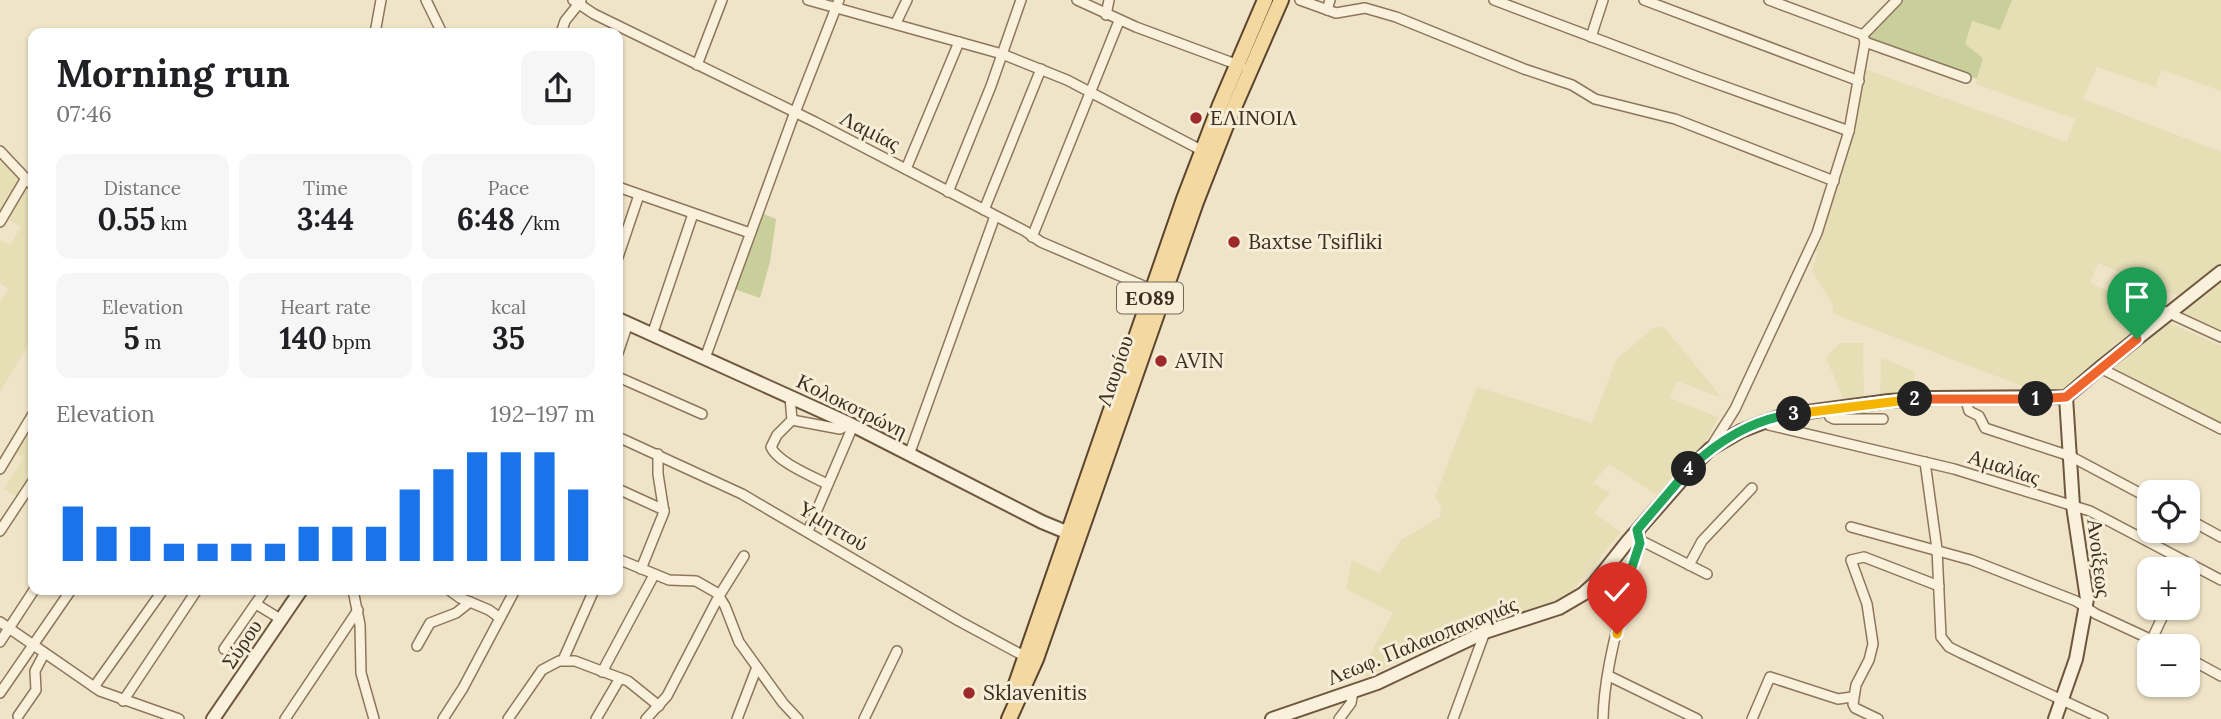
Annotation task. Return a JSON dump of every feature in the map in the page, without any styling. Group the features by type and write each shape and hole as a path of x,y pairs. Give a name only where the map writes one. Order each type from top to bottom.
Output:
{"main road":[{"name":"Λαυρίου","path":"1008,719 1024,656 1074,535 1196,202 1265,0"},
{"name":"Λαυρίου","path":"1008,719 1036,659 1153,290 1203,150 1281,0"}],"street":[{"path":"376,28 381,0"},
{"path":"426,0 440,28"},
{"path":"697,65 722,0"},
{"path":"808,0 837,4 1003,54 1092,93 1203,150"},
{"path":"897,23 906,0"},
{"path":"948,192 1003,54 1021,0"},
{"path":"1077,0 1119,20 1244,67"},
{"path":"1107,15 1109,0"},
{"path":"1300,0 1327,10 1345,13 1365,8 1385,13 1572,85 1595,99 1675,119 1834,181"},
{"path":"1327,10 1330,0"},
{"path":"1494,0 1849,131"},
{"path":"1591,37 1603,0"},
{"path":"1644,0 1859,81"},
{"path":"1769,0 1966,78"},
{"path":"1710,449 1735,409 1806,261 1849,131 1864,38 1897,0"},
{"path":"563,28 578,1"},
{"name":"Λαμίας","path":"578,1 594,14 622,28"},
{"path":"705,358 837,4"},
{"path":"1032,237 1092,93 1119,20"},
{"name":"Λαμίας","path":"623,28 906,169 1032,237 1153,290"},
{"path":"906,169 959,42"},
{"path":"984,210 1041,69"},
{"path":"0,151 28,180"},
{"path":"0,222 26,178"},
{"path":"623,189 750,233"},
{"path":"623,242 639,195"},
{"path":"652,335 693,214"},
{"path":"909,455 995,216"},
{"path":"2066,397 2221,272"},
{"path":"2119,295 2169,313 2221,337"},
{"name":"Κολοκοτρώνη","path":"623,321 851,425 1074,535"},
{"path":"2100,368 2221,429"},
{"path":"623,379 702,414"},
{"path":"790,397 792,420"},
{"name":"Λεωφ. Παλαιοπαναγιάς","path":"1272,719 1353,692 1485,632 1559,608 1583,594 1639,535 1689,469 1710,449 1741,431 1785,415 1889,401 2066,397"},
{"name":"Ανοίξεως","path":"2055,719 2076,659 2087,607 2073,506 2066,397"},
{"path":"1965,398 1969,411 1982,419 1985,428 2070,456 2137,492"},
{"path":"1826,409 1830,418 1834,419 1883,419"},
{"path":"792,420 840,429 851,425"},
{"path":"792,420 776,435 772,451 827,484"},
{"path":"0,469 28,422"},
{"name":"Αμαλίας","path":"1764,422 1926,462 2090,511 2171,557"},
{"path":"808,531 851,425"},
{"name":"Υμηττού","path":"623,440 742,494 1024,656"},
{"path":"641,569 664,509 657,474 658,454"},
{"path":"1926,462 1937,549 1941,637 1949,647 2103,719"},
{"path":"1689,565 1702,541 1752,488"},
{"path":"0,531 28,489"},
{"path":"623,491 664,509"},
{"path":"2200,526 2221,537"},
{"path":"1850,527 1971,560 2087,607 2096,614 2141,634"},
{"path":"1603,719 1609,676 1639,535 1707,574"},
{"path":"646,719 671,689 719,596 744,556"},
{"path":"1878,719 1855,708 1852,697 1873,644 1867,604 1851,560 1864,556 1939,586"},
{"path":"623,561 671,581 694,580 709,587 719,596 733,631 798,719"},
{"name":"Αμαλίας","path":"2200,571 2221,580"},
{"path":"602,671 654,575"},
{"path":"0,642 31,595"},
{"path":"0,693 68,595"},
{"path":"94,687 159,595"},
{"path":"124,701 194,595"},
{"path":"224,649 262,595"},
{"name":"Σύρου","path":"213,719 299,595"},
{"path":"354,595 358,610 360,667 374,719"},
{"path":"456,595 500,618"},
{"path":"443,719 463,688 512,595"},
{"path":"563,660 592,595"},
{"path":"417,646 430,623 456,613 470,601"},
{"path":"256,604 282,620"},
{"path":"285,719 358,610"},
{"path":"0,622 94,687 124,701 178,719"},
{"path":"1452,719 1485,632"},
{"path":"864,719 897,651"},
{"path":"19,716 36,690 35,671 44,654"},
{"path":"508,719 542,670 563,660 575,661 620,678 639,689 659,706"},
{"path":"2200,665 2221,676"},
{"path":"737,719 757,667"},
{"path":"1609,676 1697,719"},
{"path":"1752,719 1770,677 1838,699 1852,697"},
{"path":"596,719 620,678"},
{"path":"1339,719 1351,703 1353,692"}],"shaded area":[{"path":"2012,0 2221,0 2221,91 2162,70 2155,87 2097,67 2083,99 2221,152 2221,265 2179,296 2098,263 2090,283 2114,294 2114,303 2123,302 2141,307 2157,315 2065,391 2043,394 1834,314 1832,303 1812,271 1818,252 1814,250 1839,183 1864,69 2067,142 2075,119 1976,84 1983,58 1965,44 1972,21 2000,30"},
{"path":"0,158 18,178 18,185 0,214"},
{"path":"24,185 28,188 28,345 0,392 0,302 9,289 0,283 0,240 10,245 21,227 5,218"},
{"path":"2221,276 2221,333 2174,312"},
{"path":"2165,321 2221,346 2221,425 2117,373 2112,368 2115,361"},
{"path":"1664,327 1722,398 1677,381 1670,398 1718,417 1708,438 1698,450 1657,495 1609,464 1593,483 1610,493 1594,513 1621,532 1568,596 1486,624 1420,651 1367,677 1362,669 1393,613 1346,589 1352,560 1379,573 1401,540 1440,517 1441,507 1435,497 1477,387 1592,423 1616,360 1653,328"},
{"path":"1840,343 1863,343 1864,398 1844,401 1826,357"},
{"path":"1881,358 1914,371 1915,394 1880,395"},
{"path":"28,426 28,484 19,498 4,489 23,458 13,451"}],"green space":[{"path":"1900,0 2012,0 2000,30 1972,21 1965,44 1983,58 1977,79 1869,40 1867,30"},
{"path":"761,213 776,219 770,262 760,298 734,289"}],"place":[{"name":"ΕΛΙΝΟΙΛ","path":"1196,118"},
{"name":"Baxtse Tsifliki","path":"1234,242"},
{"name":"AVIN","path":"1161,361"},
{"name":"Sklavenitis","path":"969,693"}],"route":[{"path":"1617,634 1639,547 1640,536 1637,530 1689,469 1710,449 1741,431 1785,415 1849,405 1933,398 2066,397 2137,339"}]}
